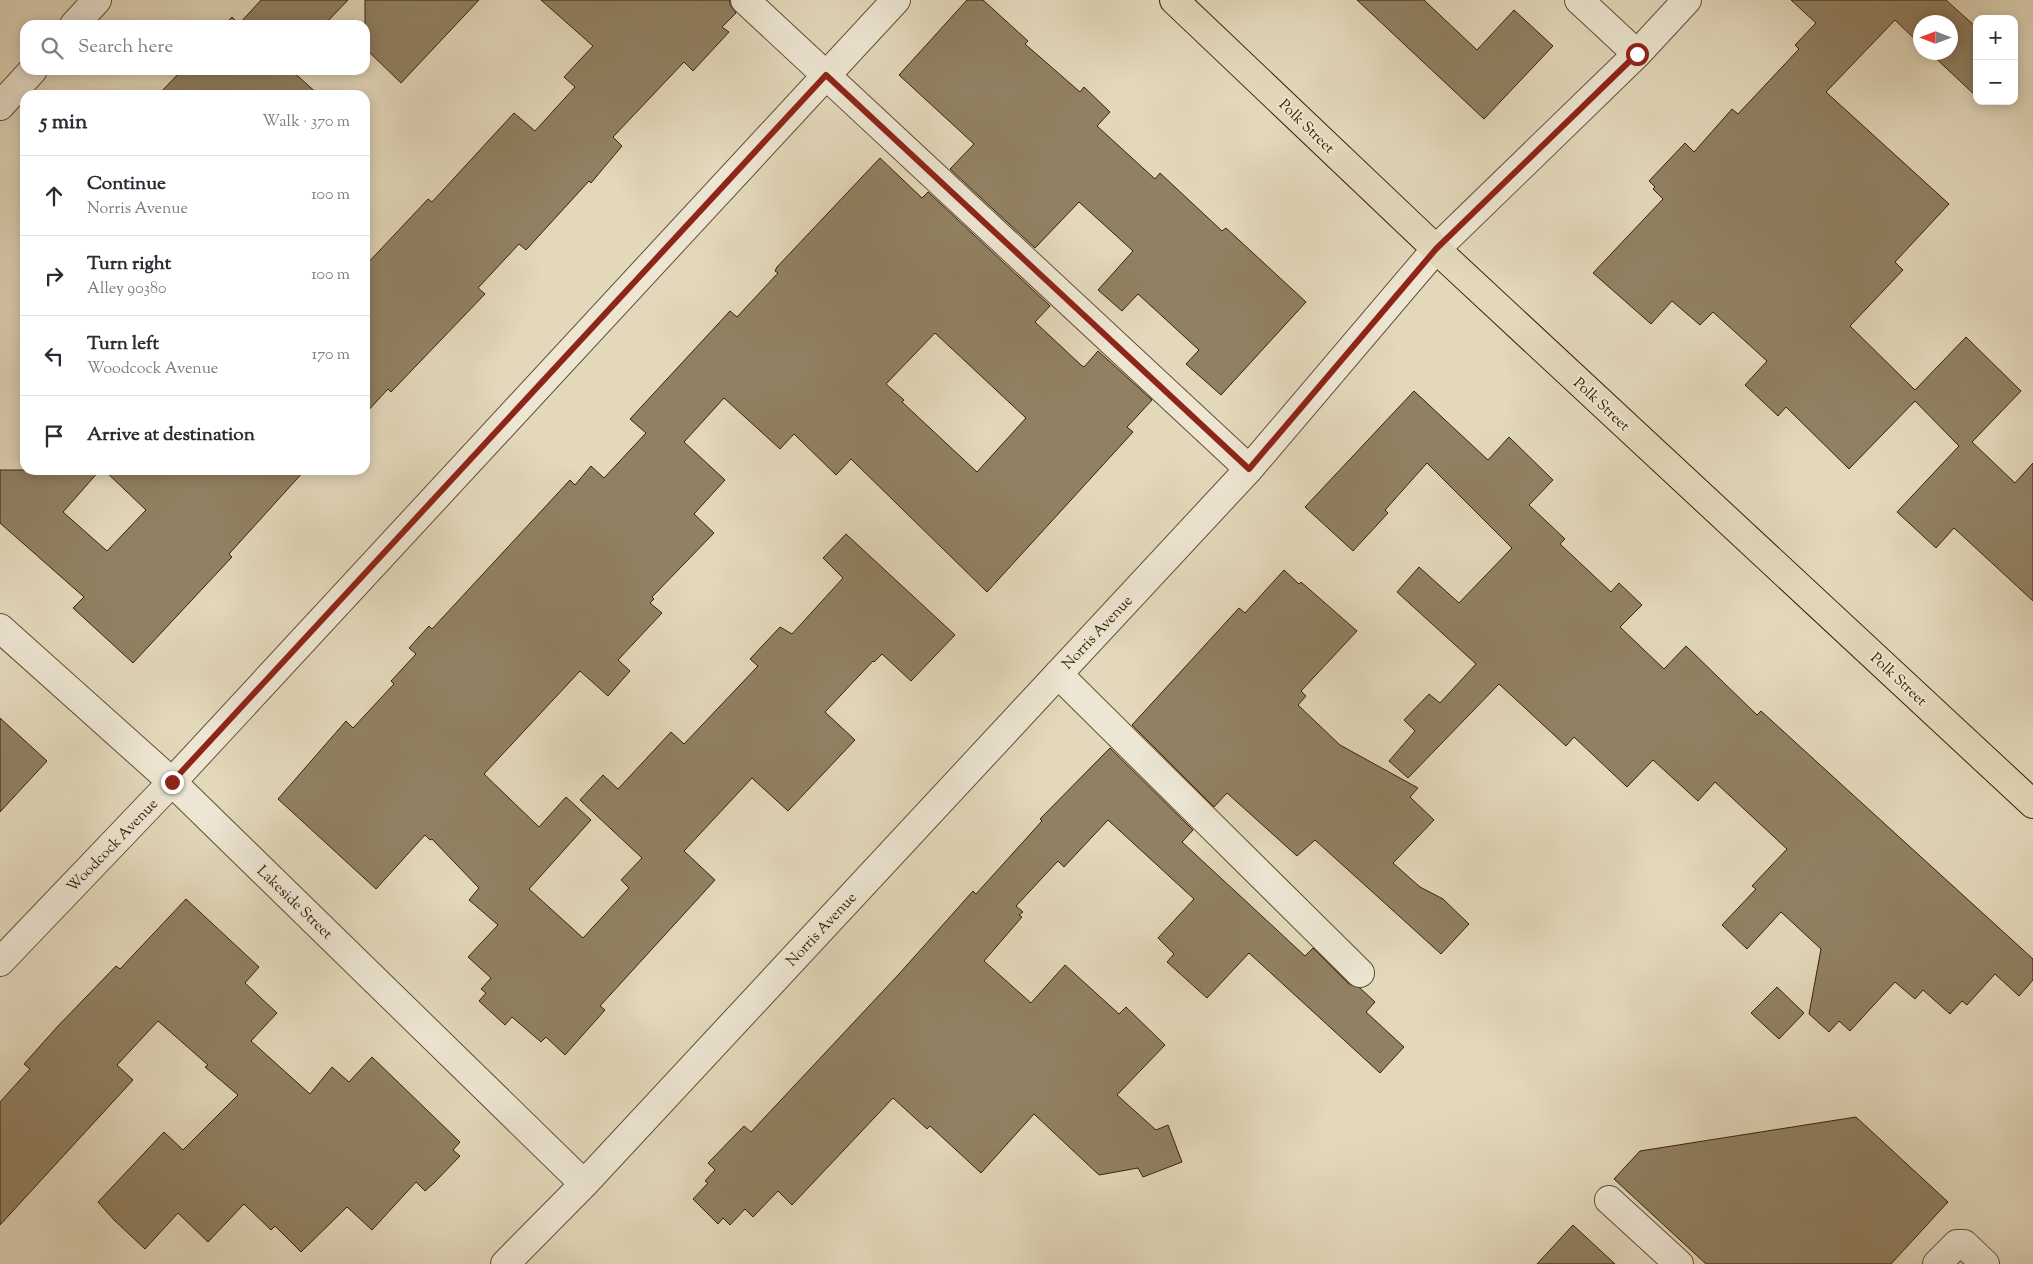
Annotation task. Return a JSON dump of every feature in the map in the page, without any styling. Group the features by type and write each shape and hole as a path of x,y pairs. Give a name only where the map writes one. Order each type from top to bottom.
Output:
{"main road":[{"name":"Polk Street","path":"1174,0 1436,249 2033,804"}],"street":[{"path":"79,20 97,0"},
{"path":"744,0 1249,469"},
{"name":"Woodcock Avenue","path":"0,962 172,782 896,0"},
{"path":"1579,0 1637,54"},
{"name":"Norris Avenue","path":"505,1264 584,1184 1249,469 1436,249 1637,54 1687,0"},
{"path":"0,106 28,75"},
{"name":"Lakeside Street","path":"0,628 172,782 584,1184"},
{"path":"1058,674 1360,973"},
{"path":"1609,1200 1679,1264"},
{"path":"1937,1264 1957,1244 1964,1244 1985,1264"}],"building":[{"path":"261,0 348,0 329,20 243,20"},
{"path":"365,0 479,0 401,83 370,53 370,20 365,20"},
{"path":"541,0 730,0 730,5 736,13 722,27 729,32 693,71 684,62 613,137 622,146 591,183 589,181 526,250 519,244 478,288 485,294 391,392 388,389 370,409 370,261 428,199 432,202 514,113 535,131 575,87 564,77 593,46"},
{"path":"967,0 983,0 1028,41 1025,44 1080,92 1084,87 1110,112 1097,126 1155,179 1160,173 1222,231 1226,228 1306,302 1221,395 1186,364 1199,350 1138,294 1122,311 1098,290 1133,251 1079,202 1035,248 950,169 974,144 899,75"},
{"path":"1357,0 1424,0 1477,50 1514,10 1553,46 1484,119"},
{"path":"1791,0 1946,0 1973,24 1973,93 1938,60 1958,60 1958,15 1913,15 1913,37 1895,20 1826,92 1949,204 1895,262 1903,270 1850,326 1915,390 1966,337 2021,391 1972,442 2015,483 2033,463 2033,601 1954,528 1936,548 1897,512 1959,446 1915,401 1849,469 1786,407 1778,416 1745,385 1767,361 1713,312 1700,325 1672,301 1651,324 1593,273 1663,199 1653,189 1655,187 1649,181 1685,143 1694,152 1732,109 1738,114 1799,49 1795,45 1816,23"},
{"path":"177,75 297,75 313,90 163,90"},
{"path":"880,158 922,198 928,192 1050,306 1035,322 1081,365 1084,367 1098,351 1152,400 1127,427 1133,432 987,592 851,459 836,475 794,434 780,449 724,398 684,442 725,480 694,514 714,533 652,597 654,599 650,603 662,613 618,660 630,671 608,696 580,671 484,774 539,827 566,797 591,820 529,889 583,938 629,888 621,880 642,858 580,800 603,775 618,789 671,732 684,744 758,666 750,659 780,627 792,634 843,578 823,558 846,534 955,635 911,681 882,654 873,661 825,712 855,740 788,811 752,778 684,851 715,880 600,1006 605,1010 565,1055 546,1037 541,1042 512,1017 505,1025 479,1001 486,993 481,989 491,978 468,957 498,925 469,900 479,888 432,839 430,840 425,835 376,889 278,799 346,721 353,728 394,684 391,681 416,654 409,648 429,626 432,629 570,480 575,485 591,466 604,478 646,433 630,419 730,311 737,317 778,273 775,271","holes":["935,333 1026,418 977,472 902,402 904,400 886,384"]},
{"path":"1414,391 1488,460 1509,437 1553,480 1529,505 1565,539 1560,544 1611,592 1619,583 1642,605 1620,627 1664,669 1686,646 1757,715 1761,711 2033,959 2033,980 2019,996 1995,974 1967,1005 1962,1001 1950,1014 1923,990 1915,999 1895,982 1850,1031 1839,1021 1829,1032 1809,1014 1821,949 1781,912 1747,949 1722,925 1756,889 1752,886 1787,849 1715,782 1698,801 1653,760 1627,787 1574,737 1566,746 1499,684 1408,778 1389,761 1415,731 1404,720 1429,694 1440,703 1476,664 1397,592 1419,567 1459,603 1512,548 1427,463 1385,510 1388,513 1353,551 1305,507"},
{"path":"0,470 20,470 20,475 96,475 63,512 107,551 146,510 109,475 300,475 229,554 232,557 133,663 73,608 84,597 0,523"},
{"path":"1284,570 1299,584 1301,582 1357,631 1301,691 1306,696 1298,705 1340,745 1418,788 1410,797 1434,820 1393,863 1420,887 1443,899 1469,924 1441,954 1315,840 1297,856 1227,793 1214,807 1132,725 1239,608 1245,613"},
{"path":"0,718 47,761 0,812"},
{"path":"1110,748 1193,830 1182,842 1305,956 1313,948 1349,984 1360,988 1375,1002 1366,1012 1404,1047 1380,1073 1249,953 1207,998 1167,962 1174,954 1158,938 1194,899 1108,820 1064,867 1058,861 1016,906 1023,912 1019,915 1022,917 984,961 1031,1003 1065,965 1119,1014 1126,1007 1165,1045 1117,1095 1156,1130 1168,1125 1182,1162 1143,1177 1138,1168 1099,1175 1034,1114 981,1173 930,1126 927,1129 893,1098 792,1205 778,1191 753,1217 745,1209 730,1225 723,1218 718,1224 693,1199 708,1183 705,1181 715,1170 708,1163 744,1126 751,1132 899,974 973,891 976,894 1042,821 1040,819"},
{"path":"186,899 259,967 245,983 277,1013 251,1041 310,1094 332,1067 349,1082 372,1057 460,1142 453,1150 460,1156 434,1183 425,1191 416,1182 372,1230 347,1207 301,1252 275,1226 271,1230 244,1204 208,1242 178,1213 145,1249 114,1220 98,1202 164,1132 183,1150 238,1095 205,1067 208,1065 158,1021 117,1065 133,1080 0,1225 0,1102 30,1069 24,1064 58,1026 116,966 120,969"},
{"path":"1777,987 1804,1013 1779,1039 1751,1013"},
{"path":"1856,1117 1948,1202 1891,1264 1706,1264 1614,1179 1640,1151"},
{"path":"1573,1225 1615,1264 1537,1264"}],"route":[{"path":"172,782 826,75 1249,469 1436,249 1637,54"}]}
